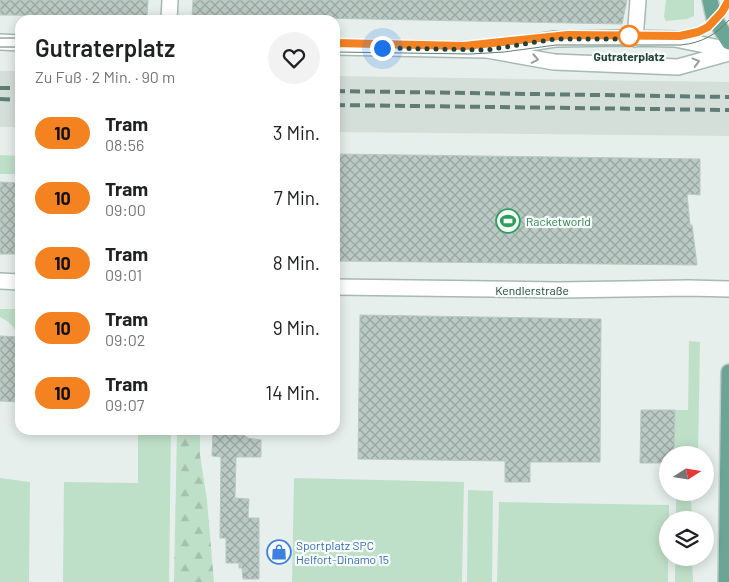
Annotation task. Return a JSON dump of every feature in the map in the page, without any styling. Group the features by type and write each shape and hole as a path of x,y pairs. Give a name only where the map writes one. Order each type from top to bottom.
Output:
{"main road":[{"path":"710,0 714,18 729,42"},
{"path":"726,582 729,372"}],"street":[{"path":"169,15 170,0"},
{"path":"635,39 638,0"},
{"path":"487,50 555,39 675,39 729,52"},
{"path":"0,42 15,43"},
{"path":"340,47 487,50 554,62 678,67 729,52"},
{"path":"0,281 15,282"},
{"name":"Kendlerstraße","path":"340,287 559,290 729,289"}],"shaded area":[{"path":"0,71 15,71 15,127 0,127"},
{"path":"340,76 729,82 729,136 340,132"}],"green space":[{"path":"666,0 694,0 694,16 687,19 666,21 664,17"},
{"path":"0,155 15,156 15,174 0,174"},
{"path":"0,309 15,309 15,330 12,325 0,317"},
{"path":"689,341 700,342 698,446 674,446 675,410 688,410"},
{"path":"138,435 171,435 169,582 63,582 64,482 138,483"},
{"path":"177,435 200,435 200,455 207,500 214,582 174,582"},
{"path":"0,478 30,482 29,582 0,582"},
{"path":"294,478 464,482 462,582 292,582"},
{"path":"468,490 493,491 492,582 467,582"},
{"path":"676,501 691,501 692,511 676,511"},
{"path":"499,502 669,505 669,511 659,511 659,566 668,566 668,582 497,582"},
{"path":"675,566 692,566 693,582 675,582"}],"building":[{"path":"0,0 148,0 147,15 0,15"},
{"path":"193,0 627,0 622,24 340,18 340,15 192,15"},
{"name":"Racketworld","path":"340,154 700,159 700,195 687,194 697,265 340,261"},
{"path":"0,182 15,183 15,254 0,254"},
{"path":"360,315 601,319 600,462 530,462 530,482 505,482 505,461 358,459"},
{"path":"0,336 15,337 15,402 0,401"},
{"path":"641,410 675,410 674,446 659,446 659,463 640,463"},
{"path":"213,435 244,435 248,438 261,440 261,457 236,457 235,498 249,499 248,518 259,518 259,579 243,579 242,568 239,568 239,563 226,563 226,538 220,538 221,457 212,456"}],"tram line":[{"path":"340,43 464,45 568,35 680,36 698,32 711,25 723,12 729,0"},
{"name":"10","path":"340,43 464,46 568,35 690,35 708,27 714,22 729,0"},
{"path":"340,52 471,54 556,45 681,45 708,37 729,20"},
{"path":"0,38 15,38"},
{"path":"0,47 15,47"}],"railway":[{"path":"0,88 15,88"},
{"path":"340,91 729,97"},
{"path":"0,99 15,100"},
{"path":"340,105 729,110"}],"place":[{"name":"Gutraterplatz","path":"629,36"},
{"name":"Racketworld","path":"508,221"},
{"name":"Sportplatz SPC Helfort-Dinamo 15","path":"279,552"}],"route":[{"path":"382,48 487,50 555,39 635,39 636,36 629,36"}]}
